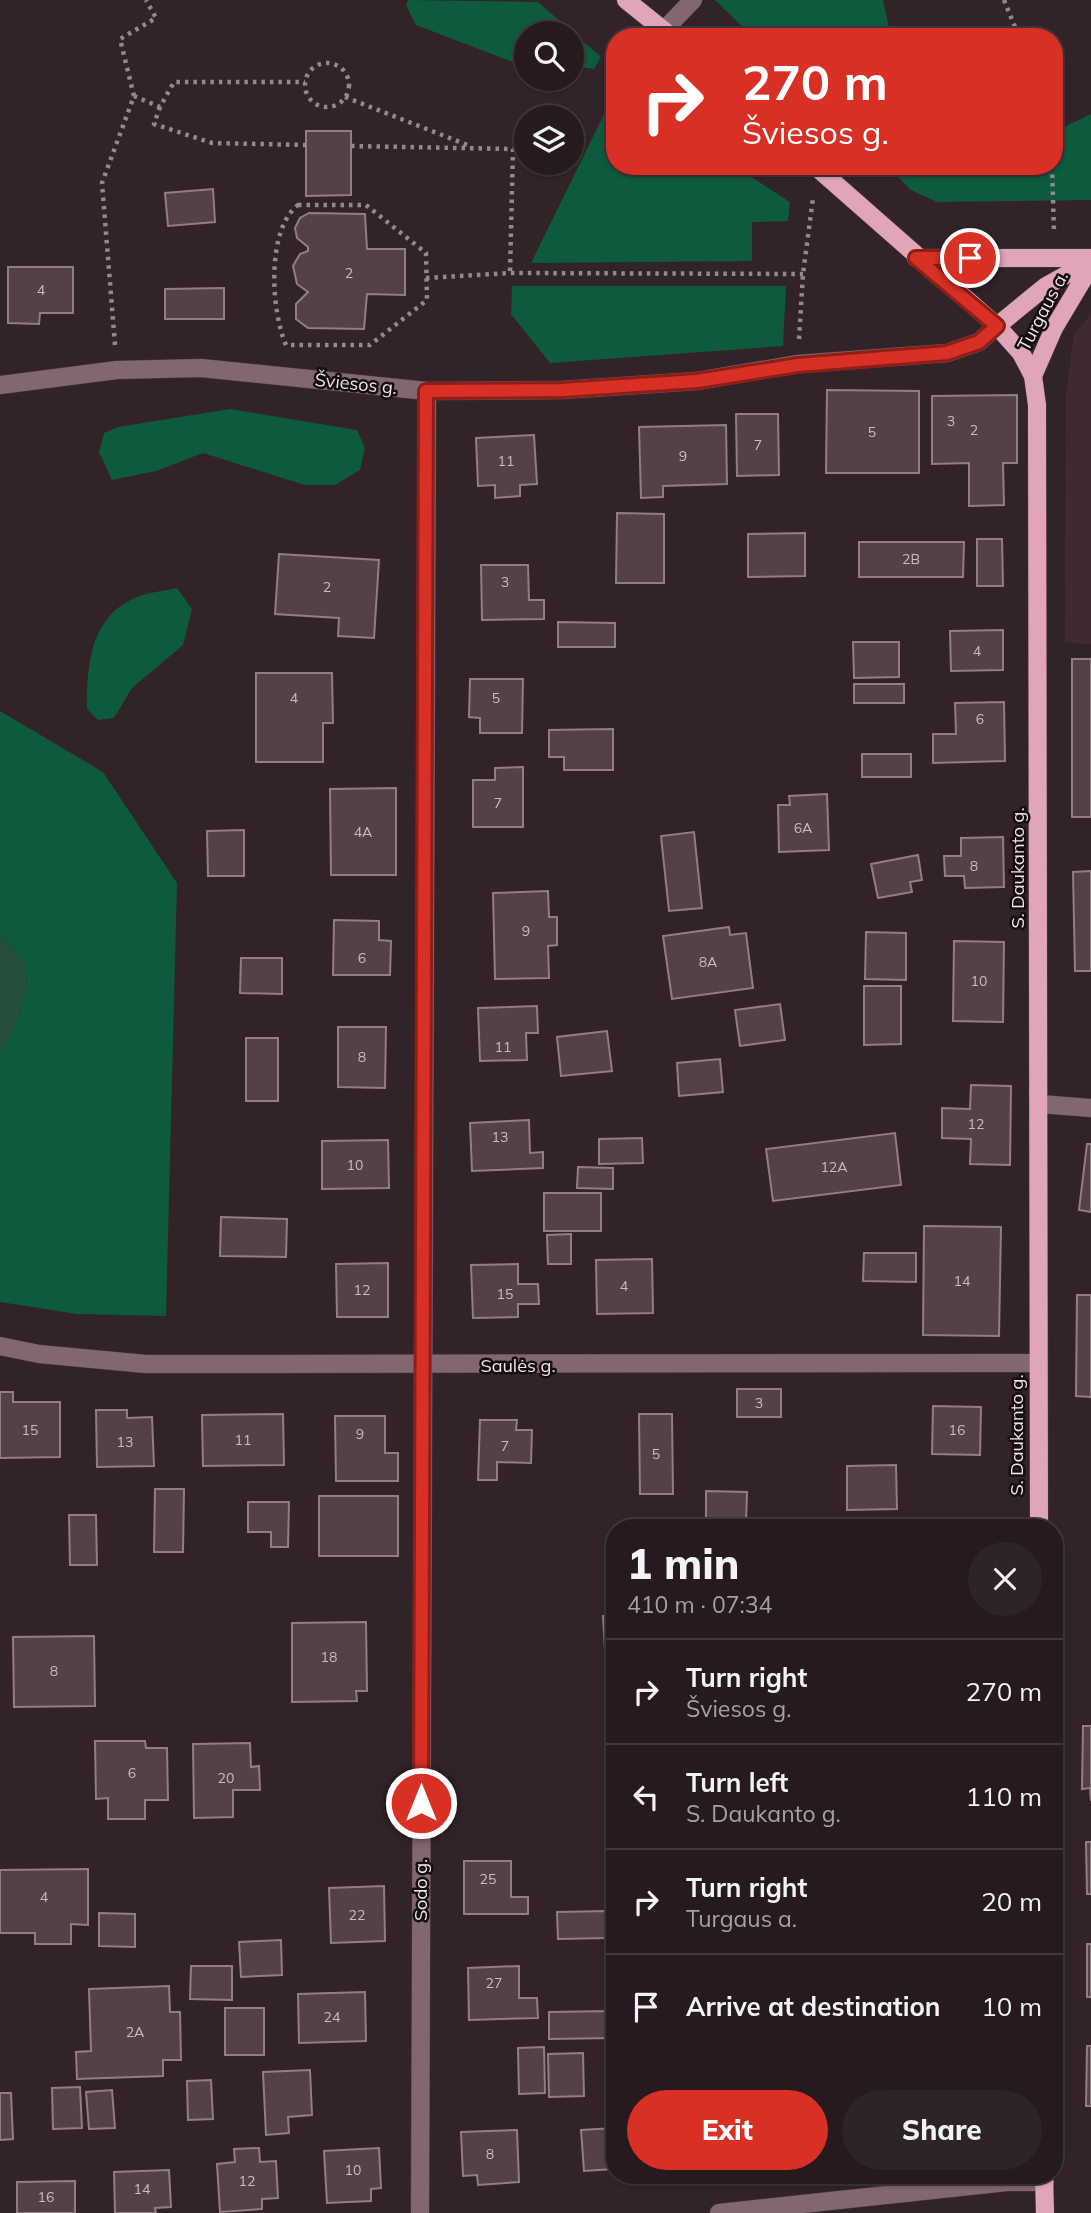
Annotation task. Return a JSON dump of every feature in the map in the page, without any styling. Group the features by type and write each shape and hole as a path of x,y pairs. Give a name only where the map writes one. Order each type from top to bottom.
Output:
{"main road":[{"path":"626,0 662,28"},
{"name":"S. Daukanto g.","path":"825,175 916,258 997,326 1021,354 1033,376 1037,405 1039,1519"},
{"name":"Turgaus a.","path":"916,258 1051,258 1091,262"},
{"name":"Turgaus a.","path":"997,326 1046,286 1091,262"},
{"name":"Turgaus a.","path":"1033,376 1054,328 1091,262"},
{"path":"1044,2184 1045,2213"}],"street":[{"path":"672,28 693,0"},
{"name":"Šviesos g.","path":"0,385 117,370 201,368 426,391 562,390 697,381 798,365 947,353 979,342 997,326"},
{"name":"Sodo g.","path":"420,2213 426,391"},
{"path":"1040,1104 1091,1108"},
{"name":"Saulės g.","path":"0,1346 39,1354 146,1364 422,1366 1037,1363"},
{"path":"719,2213 988,2184"}],"path":[{"path":"117,370 103,183 134,96 120,38 156,18 146,0"},
{"path":"1004,0 1015,28"},
{"path":"331,64 345,73 348,89 345,97 332,107 323,107 309,98 305,82 314,67 331,64"},
{"path":"305,82 174,82 160,107 155,124 212,143 306,145"},
{"path":"134,96 160,107"},
{"path":"345,97 474,148"},
{"path":"351,146 513,149 510,273"},
{"path":"798,365 803,274 815,175"},
{"path":"1051,258 1054,231 1052,175"},
{"path":"298,205 366,205 426,253 426,278 427,300 370,345 286,345 275,292 277,255 281,226 289,212 298,205"},
{"path":"426,278 510,273 803,274"}],"shaded area":[{"path":"1091,314 1091,644 1065,643 1066,394 1074,335"}],"green space":[{"path":"408,0 538,2 560,21 514,21 514,63 416,25 406,5"},
{"path":"715,0 883,0 889,28 744,28"},
{"path":"584,42 601,57 594,69 584,68"},
{"path":"606,110 606,175 748,175 790,202 788,221 752,222 752,261 531,263 574,175 584,175 584,155"},
{"path":"1091,114 1091,200 937,202 911,190 896,175 1063,175 1063,128"},
{"path":"512,286 786,286 783,346 550,363 511,314"},
{"path":"230,409 357,430 365,448 360,470 335,485 305,485 203,453 156,471 112,480 99,452 104,433 118,427"},
{"path":"177,588 192,609 183,645 132,688 114,718 98,720 87,709 87,693 90,660 100,630 120,606 135,598"},
{"path":"0,711 103,772 177,883 166,1316 77,1314 0,1302 0,1052 6,1045 19,1015 26,987 26,973 14,948 0,936"},
{"path":"0,936 14,948 22,961 26,973 26,987 19,1015 6,1045 0,1052"}],"building":[{"path":"306,131 351,131 351,195 306,196"},
{"path":"213,189 215,222 168,226 165,193"},
{"path":"309,213 365,214 367,249 405,249 405,295 367,294 364,329 308,328 296,319 296,304 308,292 297,284 293,266 300,254 308,251 308,247 297,238 295,228 300,218"},
{"path":"8,267 73,267 73,313 40,313 39,324 8,323"},
{"path":"224,288 224,319 165,319 165,289"},
{"path":"827,390 919,391 919,473 826,473"},
{"path":"1017,395 1017,463 1003,463 1004,505 969,506 969,463 932,464 932,396"},
{"path":"736,414 778,414 779,475 737,476"},
{"path":"726,425 727,484 663,486 663,497 641,498 639,427"},
{"path":"534,435 537,484 520,485 520,496 495,498 495,485 478,486 476,438"},
{"path":"617,513 664,514 664,583 616,583"},
{"path":"805,533 805,576 748,577 748,534"},
{"path":"977,539 1002,539 1003,586 977,586"},
{"path":"859,542 964,542 963,577 859,577"},
{"path":"279,554 379,560 374,638 338,636 339,618 275,614"},
{"path":"481,565 528,565 529,600 544,600 544,619 482,620"},
{"path":"558,622 615,623 615,647 558,647"},
{"path":"1003,630 1003,670 951,671 950,631"},
{"path":"853,642 899,642 899,677 854,678"},
{"path":"1072,659 1091,659 1091,817 1072,817"},
{"path":"256,673 332,673 333,723 323,723 323,762 256,762"},
{"path":"470,679 523,679 522,733 480,733 480,718 469,717"},
{"path":"854,684 904,684 904,703 854,703"},
{"path":"1004,702 1005,761 933,763 933,734 956,734 955,703"},
{"path":"613,729 613,770 564,770 564,757 549,757 549,730"},
{"path":"862,754 911,754 911,777 862,777"},
{"path":"523,767 523,827 473,827 473,780 495,780 495,768"},
{"path":"396,788 396,875 331,875 330,789"},
{"path":"827,794 829,850 779,852 778,805 790,805 789,796"},
{"path":"244,830 244,876 208,876 207,831"},
{"path":"694,832 702,908 669,911 661,836"},
{"path":"1003,837 1004,887 965,888 964,876 945,876 944,856 961,856 961,838"},
{"path":"918,855 922,880 910,882 912,892 878,898 871,864"},
{"path":"1091,871 1091,971 1075,971 1073,872"},
{"path":"548,891 549,917 557,917 557,945 548,946 549,978 495,979 493,893"},
{"path":"334,920 379,921 379,940 391,941 390,975 333,975"},
{"path":"729,927 730,935 746,933 753,988 672,999 663,936"},
{"path":"866,932 906,933 906,980 865,979"},
{"path":"954,941 1004,942 1003,1022 953,1021"},
{"path":"241,958 282,958 282,994 240,993"},
{"path":"864,986 901,986 901,1044 864,1045"},
{"path":"780,1004 785,1040 740,1046 735,1010"},
{"path":"537,1006 538,1033 526,1033 527,1060 480,1061 478,1008"},
{"path":"338,1027 386,1027 385,1088 338,1087"},
{"path":"607,1031 612,1071 561,1076 557,1037"},
{"path":"246,1038 278,1038 278,1101 246,1101"},
{"path":"720,1059 723,1092 679,1096 677,1063"},
{"path":"971,1085 1011,1086 1010,1165 970,1164 971,1139 942,1138 942,1108 970,1109"},
{"path":"529,1120 530,1153 543,1152 543,1168 472,1171 470,1123"},
{"path":"895,1133 901,1185 773,1201 766,1149"},
{"path":"642,1138 643,1163 599,1164 599,1139"},
{"path":"388,1140 389,1188 322,1189 322,1141"},
{"path":"1087,1144 1091,1144 1091,1212 1079,1210"},
{"path":"578,1167 613,1168 613,1189 577,1188"},
{"path":"544,1193 601,1193 601,1231 544,1231"},
{"path":"221,1217 287,1219 286,1257 220,1256"},
{"path":"924,1226 1001,1227 999,1336 923,1335"},
{"path":"571,1234 571,1264 548,1264 547,1235"},
{"path":"864,1253 916,1253 916,1282 863,1281"},
{"path":"652,1259 653,1313 597,1314 596,1260"},
{"path":"388,1263 388,1317 337,1317 336,1264"},
{"path":"518,1264 518,1284 538,1284 539,1304 518,1304 518,1317 473,1318 471,1265"},
{"path":"1077,1295 1091,1295 1091,1397 1076,1396"},
{"path":"737,1389 781,1389 781,1417 737,1417"},
{"path":"0,1392 13,1392 13,1402 60,1402 60,1457 0,1458"},
{"path":"933,1406 981,1407 980,1455 932,1454"},
{"path":"96,1410 127,1410 127,1418 152,1417 154,1466 97,1467"},
{"path":"283,1414 284,1465 203,1466 202,1415"},
{"path":"639,1414 672,1414 673,1494 640,1494"},
{"path":"335,1416 385,1416 385,1453 398,1453 398,1481 336,1481"},
{"path":"480,1420 517,1420 516,1430 532,1430 531,1463 497,1462 497,1480 478,1480"},
{"path":"896,1465 897,1509 847,1510 847,1466"},
{"path":"155,1489 184,1489 183,1552 154,1552"},
{"path":"706,1491 747,1492 746,1519 706,1519"},
{"path":"319,1496 398,1496 398,1556 319,1556"},
{"path":"248,1502 289,1502 288,1547 271,1547 271,1532 248,1532"},
{"path":"69,1515 96,1515 97,1565 70,1565"},
{"path":"603,1616 606,1616 605,1649"},
{"path":"366,1622 367,1691 356,1691 357,1701 292,1702 292,1623"},
{"path":"94,1636 95,1706 14,1707 13,1637"},
{"path":"1083,1726 1091,1726 1091,1801 1090,1788 1082,1789"},
{"path":"95,1741 145,1741 146,1748 167,1748 168,1800 145,1800 145,1819 108,1819 108,1798 96,1799"},
{"path":"250,1743 251,1767 259,1766 260,1790 233,1790 233,1817 194,1818 193,1744"},
{"path":"1086,1842 1091,1842 1091,1894 1087,1894"},
{"path":"464,1861 511,1861 511,1897 528,1897 528,1914 464,1914"},
{"path":"88,1869 88,1925 71,1924 71,1944 35,1944 35,1933 0,1933 0,1870"},
{"path":"384,1886 385,1941 331,1943 329,1888"},
{"path":"606,1911 606,1938 558,1939 557,1912"},
{"path":"99,1913 135,1914 135,1947 99,1946"},
{"path":"281,1940 282,1975 241,1977 239,1942"},
{"path":"1087,1944 1091,1944 1091,1997 1087,1997"},
{"path":"191,1966 232,1966 232,2000 190,1999"},
{"path":"519,1966 519,1998 537,1998 538,2018 469,2020 468,1968"},
{"path":"169,1986 170,2012 180,2012 181,2060 163,2060 163,2076 77,2079 76,2052 91,2051 89,1989"},
{"path":"365,1992 366,2041 299,2043 298,1994"},
{"path":"225,2008 264,2008 264,2055 225,2055"},
{"path":"606,2011 606,2038 549,2039 549,2012"},
{"path":"1087,2046 1091,2046 1091,2106 1086,2106"},
{"path":"544,2047 545,2093 519,2094 518,2048"},
{"path":"583,2053 584,2096 549,2097 548,2054"},
{"path":"310,2070 312,2115 288,2117 289,2133 266,2135 263,2072"},
{"path":"211,2080 213,2119 188,2120 187,2081"},
{"path":"80,2087 82,2128 53,2129 52,2088"},
{"path":"112,2090 115,2128 89,2129 86,2092"},
{"path":"0,2093 11,2093 13,2139 0,2140"},
{"path":"606,2128 606,2170 584,2171 581,2130"},
{"path":"517,2130 519,2182 478,2185 477,2175 463,2176 461,2132"},
{"path":"259,2148 260,2162 276,2161 278,2198 262,2199 262,2209 220,2212 217,2164 235,2162 234,2149"},
{"path":"379,2148 381,2188 371,2189 371,2201 327,2203 324,2151"},
{"path":"169,2170 171,2207 155,2208 156,2213 115,2213 114,2172"},
{"path":"75,2181 75,2213 17,2213 17,2182"}],"route":[{"path":"421,1803 426,391 562,390 697,381 798,365 947,353 979,342 997,326 916,258 970,258"}]}
